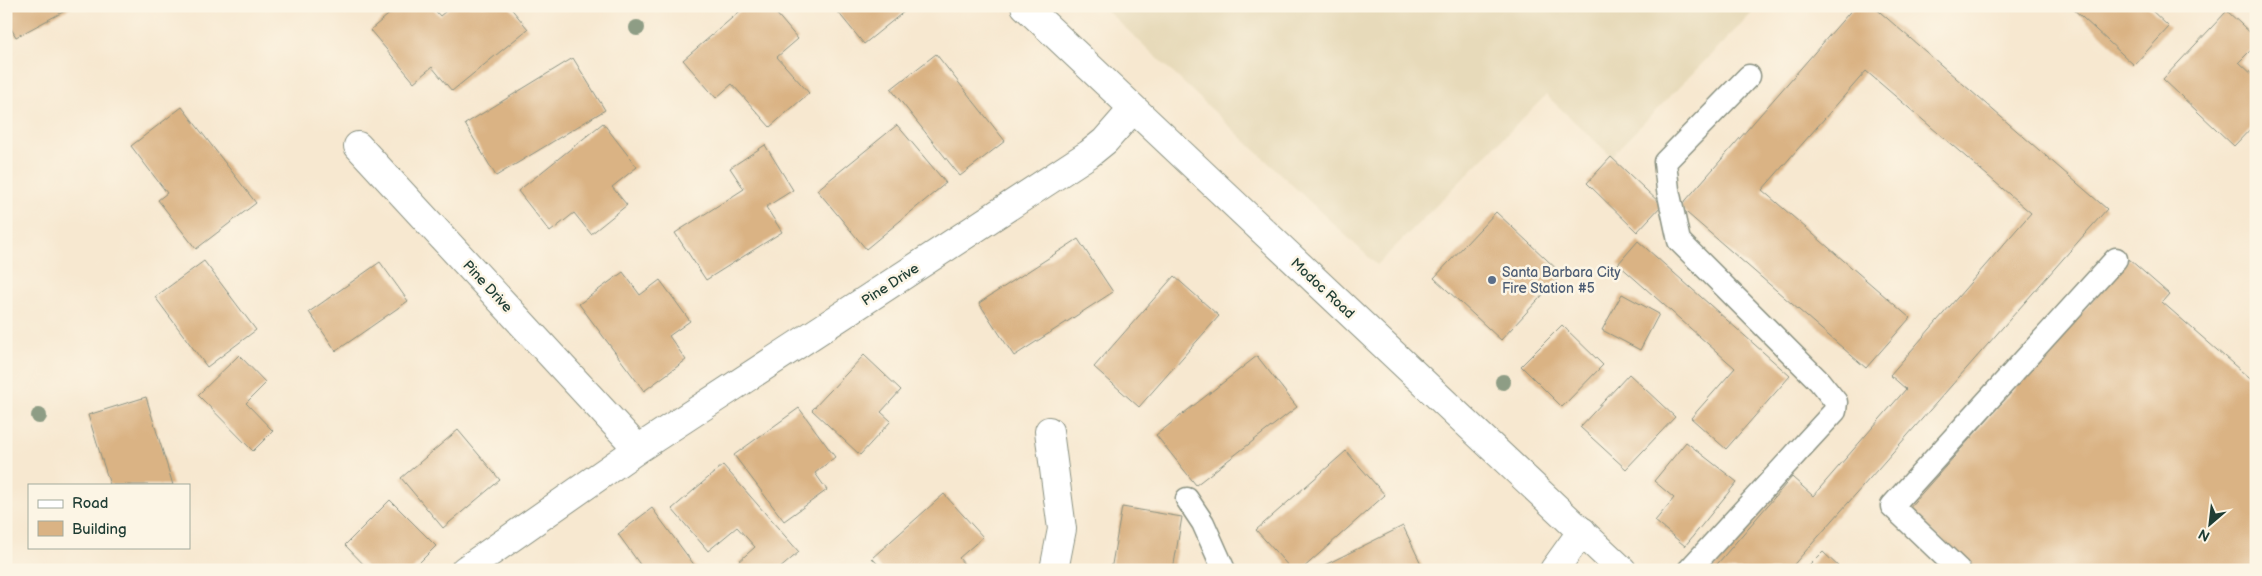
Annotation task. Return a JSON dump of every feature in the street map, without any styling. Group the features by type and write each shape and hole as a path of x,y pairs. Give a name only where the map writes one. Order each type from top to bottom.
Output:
{"street":[{"name":"Modoc Road","path":"1024,6 1622,570"},
{"name":"Pine Drive","path":"465,570 638,449 1089,154 1105,141 1133,109"},
{"name":"Pine Drive","path":"358,146 638,449"},
{"path":"1050,431 1062,529 1054,570"},
{"path":"1554,570 1582,531"}],"lane":[{"path":"1689,570 1835,411 1836,402 1820,381 1679,241 1668,190 1665,162 1749,76"},
{"path":"1959,570 1892,506 2116,259"},
{"path":"1187,499 1203,523 1224,570"}],"shaded area":[{"path":"1102,6 1759,6 1611,156 1546,95 1377,265"}],"building":[{"path":"6,6 74,6 16,37 6,20"},
{"path":"399,6 431,6 440,16 452,6 509,6 528,29 452,91 432,67 414,82 370,30"},
{"path":"746,6 770,6 798,39 777,57 809,93 770,127 732,84 716,98 683,60"},
{"path":"833,6 911,6 864,44"},
{"path":"1855,6 1873,6 2107,209 1789,570 1712,570 1792,477 1813,496 1906,389 1890,375 2031,213 1866,71 1762,190 1910,318 1866,368 1680,207"},
{"path":"2070,6 2147,6 2169,27 2134,65"},
{"path":"2227,11 2256,38 2256,45 2239,62 2256,78 2256,123 2234,146 2163,79"},
{"path":"936,54 1005,141 960,176 891,89"},
{"path":"573,58 605,110 496,176 465,124"},
{"path":"182,107 256,203 196,249 158,200 167,193 131,146"},
{"path":"603,123 637,167 612,187 627,205 591,234 574,213 550,232 518,191"},
{"path":"897,125 946,183 866,249 817,190"},
{"path":"765,145 793,190 766,207 782,232 706,280 675,233 744,189 730,168"},
{"path":"1611,157 1662,205 1637,232 1587,183"},
{"path":"1496,212 1562,274 1501,340 1434,278"},
{"path":"1078,239 1113,292 1014,356 979,303"},
{"path":"1638,241 1790,376 1726,449 1691,418 1735,368 1618,264"},
{"path":"2129,259 2169,294 2162,302 2256,384 2256,570 1975,570 1907,510"},
{"path":"204,261 256,330 207,367 155,297"},
{"path":"380,262 408,301 336,351 309,312"},
{"path":"623,272 640,295 660,280 690,321 669,336 686,360 644,391 579,304"},
{"path":"1174,276 1219,316 1139,407 1094,367"},
{"path":"1622,294 1659,314 1640,350 1602,330"},
{"path":"1562,325 1603,365 1562,407 1521,366"},
{"path":"239,355 266,383 246,403 273,431 253,451 198,395"},
{"path":"864,355 901,390 881,412 891,421 860,455 812,410"},
{"path":"1257,356 1297,407 1196,485 1156,435"},
{"path":"1629,374 1675,417 1626,469 1580,427"},
{"path":"146,397 173,484 110,484 88,415"},
{"path":"799,408 835,457 815,473 827,490 784,521 734,455"},
{"path":"458,430 500,480 443,528 401,478"},
{"path":"1686,442 1737,482 1685,546 1655,521 1674,498 1654,481"},
{"path":"1346,451 1385,495 1301,570 1292,570 1256,530"},
{"path":"723,465 799,552 778,570 745,570 738,562 755,547 737,527 708,551 672,509"},
{"path":"944,494 983,537 959,558 969,570 883,570 872,558"},
{"path":"390,500 436,546 412,570 369,570 345,545"},
{"path":"1122,507 1182,517 1173,570 1111,570"},
{"path":"652,508 698,570 644,570 618,534"},
{"path":"1403,526 1424,570 1327,570 1325,565"},
{"path":"1823,552 1842,570 1805,570"}],"place":[{"name":"Santa Barbara City Fire Station #5","path":"1492,280"}]}
